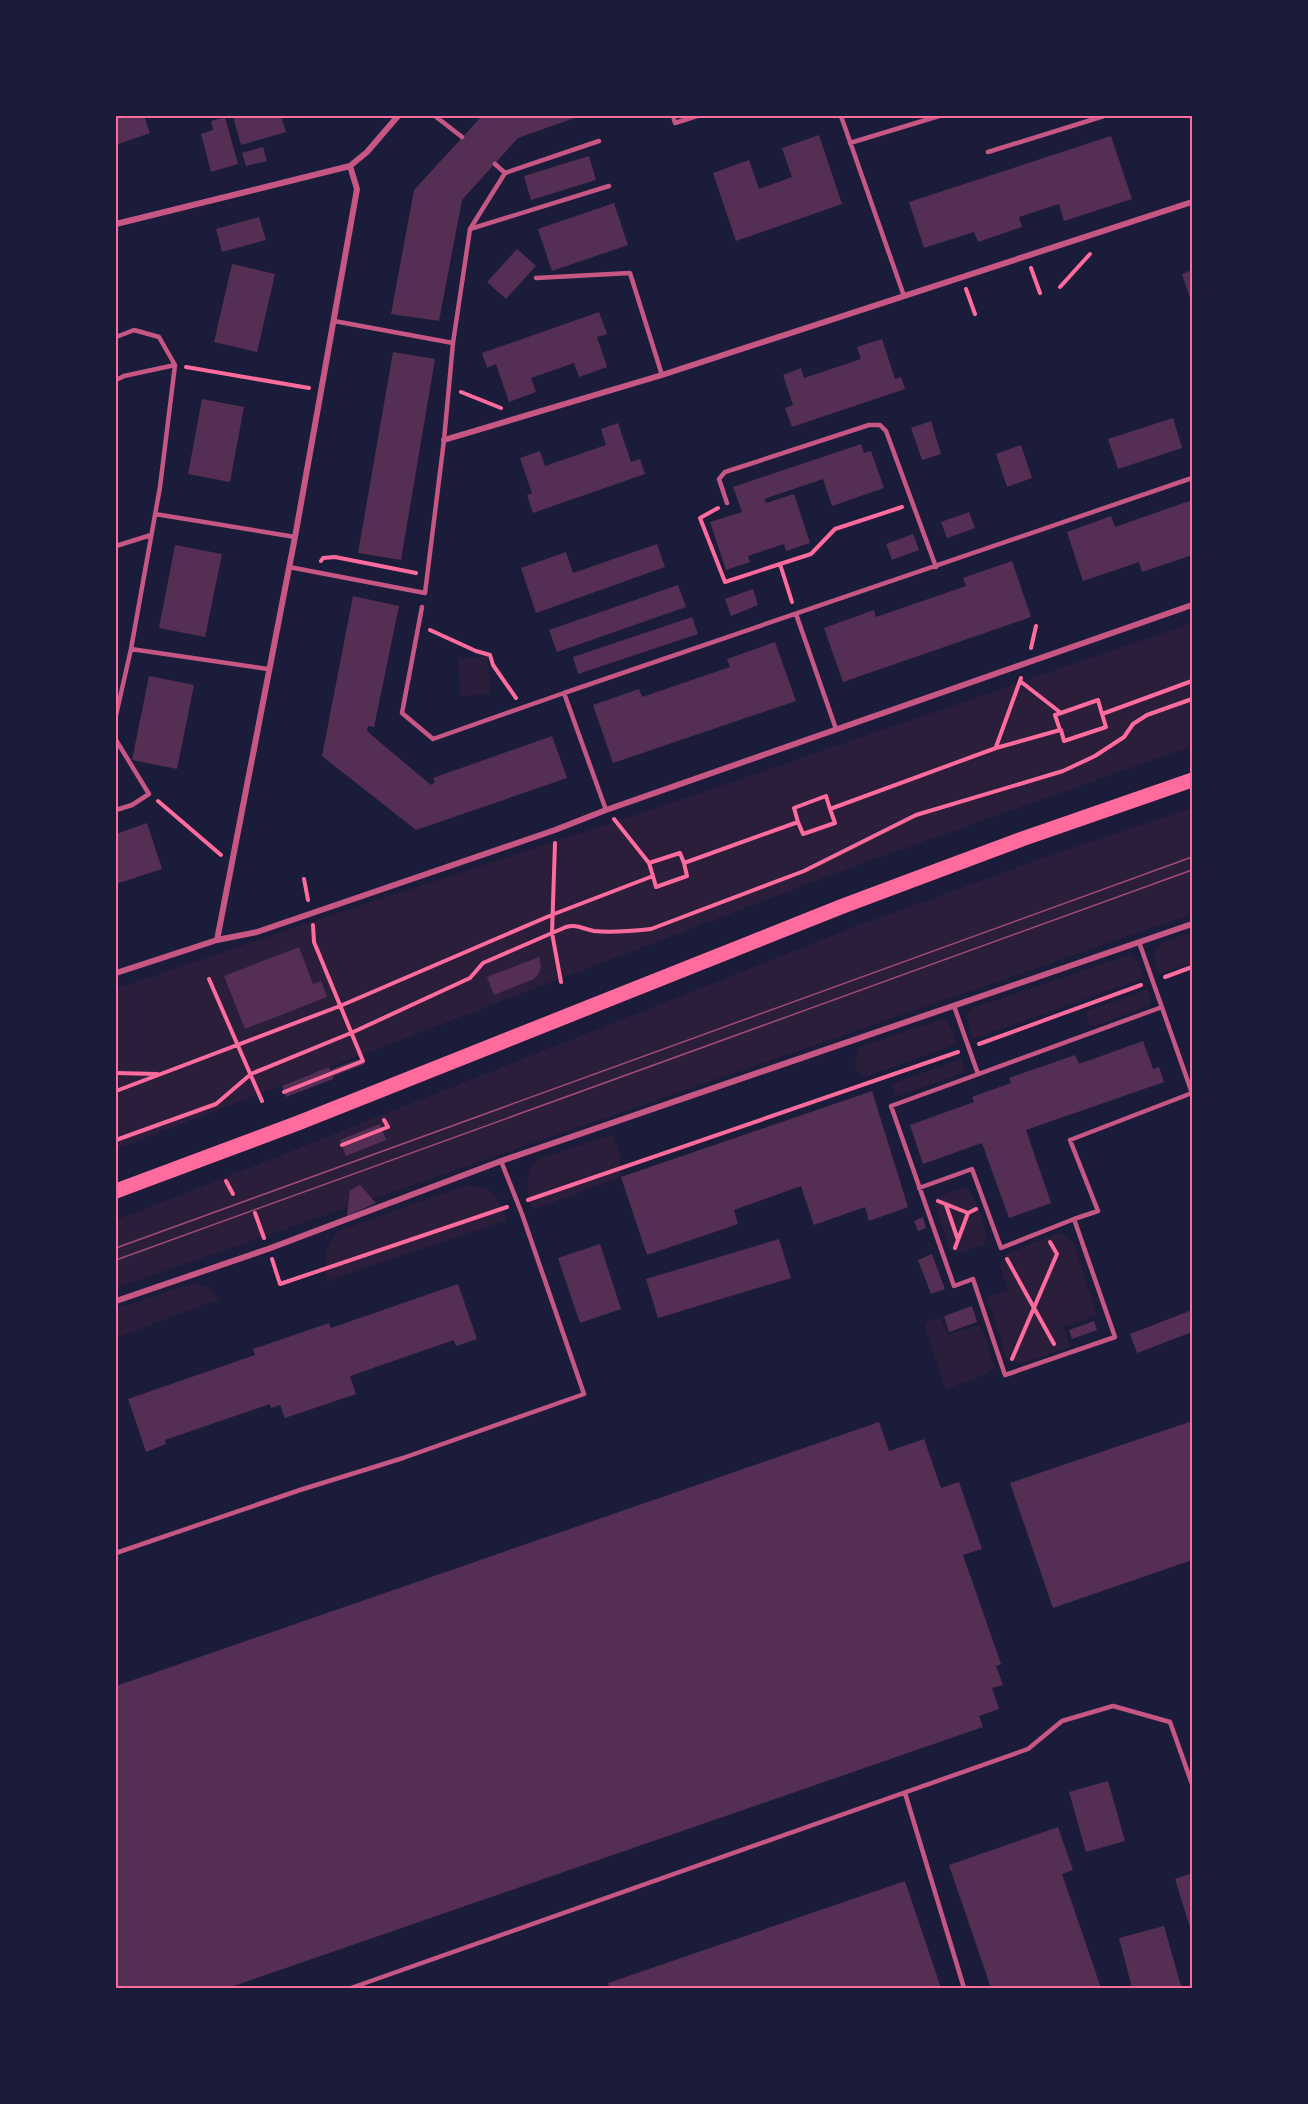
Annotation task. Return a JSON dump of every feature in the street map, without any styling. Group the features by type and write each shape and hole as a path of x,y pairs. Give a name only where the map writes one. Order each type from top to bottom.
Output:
{"main road":[{"path":"116,1191 298,1123 843,906 1022,839 1192,780"}],"street":[{"path":"116,224 350,166 367,152 398,116"},
{"path":"217,940 295,537 357,189 350,166"},
{"path":"444,440 662,375 1192,202"},
{"path":"116,973 217,940 257,932 555,830 606,810 1192,605"},
{"path":"116,1301 268,1249 501,1161 1192,924"}],"lane":[{"path":"435,116 462,137"},
{"path":"673,116 675,123 697,116"},
{"path":"840,116 904,296"},
{"path":"850,143 939,116"},
{"path":"988,152 1104,116"},
{"path":"289,567 424,593 444,440 453,343 470,229 506,173 599,141"},
{"path":"495,164 506,173"},
{"path":"470,229 609,186"},
{"path":"536,278 630,273 662,375"},
{"path":"334,321 453,343"},
{"path":"116,337 134,330 159,337 175,365 160,487 131,648 116,715"},
{"path":"116,380 124,376 175,365"},
{"path":"727,502 719,479 725,472 869,425 880,424 886,430 936,567"},
{"path":"422,607 402,713 433,739 1192,478"},
{"path":"154,514 295,537"},
{"path":"116,546 151,535"},
{"path":"796,614 836,729"},
{"path":"131,648 268,669"},
{"path":"564,693 606,810"},
{"path":"116,740 150,794 132,805 116,810"},
{"path":"920,1188 972,1169 1001,1248 1098,1211 1070,1140 1192,1093 1139,942"},
{"path":"954,1006 978,1074"},
{"path":"1074,1219 1115,1337 1005,1375 973,1279 954,1286 891,1106 1162,1007"},
{"path":"116,1552 403,1458 584,1394 501,1161"},
{"path":"351,1989 1028,1749 1062,1721 1113,1706 1170,1722 1192,1784"},
{"path":"905,1793 964,1989"}],"path":[{"path":"1060,287 1090,254"},
{"path":"1027,256 1040,293"},
{"path":"962,277 975,314"},
{"path":"175,365 321,390"},
{"path":"449,387 502,409"},
{"path":"727,502 700,518 725,582 812,554 836,529 913,503"},
{"path":"335,557 427,576"},
{"path":"780,564 796,614"},
{"path":"418,625 490,655 493,665 523,707"},
{"path":"996,748 1020,681 1061,712"},
{"path":"1102,714 1192,681"},
{"path":"116,1140 216,1104 250,1074 351,1033 470,978 483,963 552,933 575,925 592,931 651,929 804,871 915,816 1063,771 1095,756 1124,737 1133,724 1147,716 1192,699"},
{"path":"1098,700 1106,727 1064,741 1055,715 1061,712 1098,700"},
{"path":"830,809 996,748 1060,730"},
{"path":"150,794 231,863"},
{"path":"826,796 835,823 803,834 798,822 794,808 826,796"},
{"path":"606,810 649,863 656,887 687,876 680,853 649,863"},
{"path":"684,863 798,822"},
{"path":"555,830 552,933 561,982"},
{"path":"116,1091 340,1006 554,914 653,876"},
{"path":"284,1092 363,1061 314,942"},
{"path":"255,1213 280,1284 969,1048 1192,967"},
{"path":"209,979 262,1101"},
{"path":"116,1073 158,1074"},
{"path":"342,1145 388,1127 384,1120"},
{"path":"226,1181 233,1194"},
{"path":"925,1204 936,1200 968,1213 985,1206"},
{"path":"946,1204 958,1240"},
{"path":"944,1257 954,1251 968,1213"},
{"path":"1005,1375 1057,1254 1044,1231"},
{"path":"1001,1248 1061,1356"}],"shaded area":[{"path":"1192,623 1192,746 852,867 116,1149 116,989 313,921 642,813"},
{"path":"488,656 490,694 460,696 458,659"},
{"path":"1192,808 1192,914 116,1288 116,1220 854,927 1043,858"},
{"path":"1192,933 1192,963 1160,974 1154,957 1159,946"},
{"path":"1130,955 1137,960 1144,978 973,1039 967,1019 967,1012 972,1008"},
{"path":"1147,989 1151,999 1149,1006 1095,1026 1090,1025 1085,1012"},
{"path":"939,1020 947,1022 957,1044 865,1077 856,1070 855,1059 860,1047"},
{"path":"961,1059 964,1068 960,1074 896,1097 892,1084"},
{"path":"613,1134 620,1157 621,1177 532,1210 527,1183 530,1170 539,1159"},
{"path":"467,1185 484,1189 494,1195 507,1220 327,1281 326,1255 338,1231"},
{"path":"964,1187 978,1206 986,1237 985,1244 959,1253 950,1249 934,1205 937,1197"},
{"path":"1059,1233 1074,1243 1097,1315 1064,1327 1070,1347 1020,1364 1006,1358 987,1297 1008,1290 1001,1266 1007,1254"},
{"path":"194,1283 210,1288 219,1299 116,1338 116,1309"},
{"path":"940,1317 948,1335 979,1325 983,1330 995,1367 989,1373 946,1389 924,1323"}],"building":[{"path":"116,116 144,116 150,133 116,145"},
{"path":"233,116 281,116 286,132 241,145"},
{"path":"482,116 580,116 518,138 462,200 439,321 391,314 414,190"},
{"path":"225,117 238,164 211,172 201,134 213,130 211,121"},
{"path":"819,135 842,204 736,241 713,173 749,160 759,189 792,177 782,148"},
{"path":"1111,136 1132,199 1064,221 1059,204 1019,217 1022,227 978,242 974,232 924,248 909,202"},
{"path":"263,147 267,161 246,166 242,153"},
{"path":"589,156 596,180 531,200 524,176"},
{"path":"614,203 628,245 552,271 538,229"},
{"path":"259,217 266,240 222,252 216,229"},
{"path":"517,249 536,266 506,299 487,282"},
{"path":"232,264 275,274 257,352 214,342"},
{"path":"1192,270 1192,304 1182,274"},
{"path":"599,312 607,334 597,337 607,367 579,377 574,363 531,378 536,392 509,402 496,364 487,368 482,353"},
{"path":"882,339 895,379 901,377 905,389 792,427 785,408 793,405 783,375 801,368 804,378 861,359 857,347"},
{"path":"393,352 435,359 401,560 358,553"},
{"path":"202,399 244,407 230,482 188,474"},
{"path":"1173,418 1182,448 1118,469 1108,439"},
{"path":"931,421 941,454 922,460 911,428"},
{"path":"618,423 631,462 640,459 645,474 533,513 527,495 532,493 520,458 540,451 545,466 606,445 601,429"},
{"path":"861,444 864,453 871,451 884,488 832,506 823,479 764,499 766,503 794,494 810,543 786,551 784,544 748,556 750,562 726,570 710,522 742,512 733,487"},
{"path":"1021,445 1032,478 1007,487 996,454"},
{"path":"1192,500 1192,555 1142,572 1139,562 1083,581 1067,532 1111,516 1115,527"},
{"path":"969,512 975,528 947,538 941,522"},
{"path":"913,534 919,550 892,560 886,544"},
{"path":"657,544 665,567 536,613 521,568 566,552 573,573"},
{"path":"175,545 222,554 205,637 159,628"},
{"path":"1012,561 1031,617 843,682 824,628 874,610 876,617 966,586 963,578"},
{"path":"678,585 686,607 557,652 549,630"},
{"path":"753,589 758,605 731,616 725,599"},
{"path":"353,596 399,606 374,727 368,726 367,731 375,738 431,785 435,782 433,778 552,736 567,778 416,830 322,756"},
{"path":"692,617 698,634 578,674 573,657"},
{"path":"775,642 796,701 613,763 593,705 639,689 642,697 730,667 727,659"},
{"path":"149,676 194,685 177,769 132,760"},
{"path":"147,823 162,869 116,884 116,834"},
{"path":"299,947 313,984 321,981 327,997 245,1029 224,976"},
{"path":"539,957 541,966 534,979 494,995 487,977"},
{"path":"1143,1041 1153,1069 1159,1067 1164,1082 1026,1130 1051,1203 1009,1218 982,1143 923,1164 910,1125 974,1102 972,1097 1011,1083 1009,1078 1075,1055 1079,1064"},
{"path":"362,1058 365,1064 286,1097 282,1086 329,1067 330,1070"},
{"path":"872,1091 908,1207 869,1221 865,1207 814,1225 801,1186 734,1210 738,1224 647,1255 621,1177"},
{"path":"380,1124 386,1140 346,1156 340,1140"},
{"path":"360,1185 376,1203 347,1216 350,1190"},
{"path":"923,1217 926,1228 918,1231 914,1221"},
{"path":"779,1239 791,1278 658,1318 646,1279"},
{"path":"600,1244 621,1309 580,1323 558,1258"},
{"path":"932,1254 945,1289 931,1294 918,1260"},
{"path":"458,1284 477,1339 456,1346 454,1340 350,1376 356,1394 285,1418 280,1405 271,1408 270,1404 165,1440 166,1444 146,1452 128,1399 255,1355 253,1349 329,1323 331,1328"},
{"path":"972,1306 977,1322 949,1332 944,1316"},
{"path":"1192,1310 1192,1332 1137,1353 1130,1334"},
{"path":"1094,1321 1097,1330 1072,1339 1069,1330"},
{"path":"1192,1421 1192,1560 1053,1608 1010,1483"},
{"path":"879,1422 889,1451 924,1439 941,1488 959,1482 982,1549 963,1555 1001,1664 996,1666 1003,1685 992,1688 999,1709 979,1716 983,1727 228,1988 116,1988 116,1686"},
{"path":"1108,1781 1125,1841 1086,1852 1069,1792"},
{"path":"1058,1827 1073,1870 1062,1874 1101,1988 991,1988 949,1865"},
{"path":"1192,1873 1192,1934 1175,1879"},
{"path":"905,1881 941,1988 610,1988 608,1983"},
{"path":"1164,1926 1181,1986 1132,1988 1119,1938"}],"tram line":[{"path":"116,1248 1192,857"},
{"path":"116,1260 1192,870"}]}
